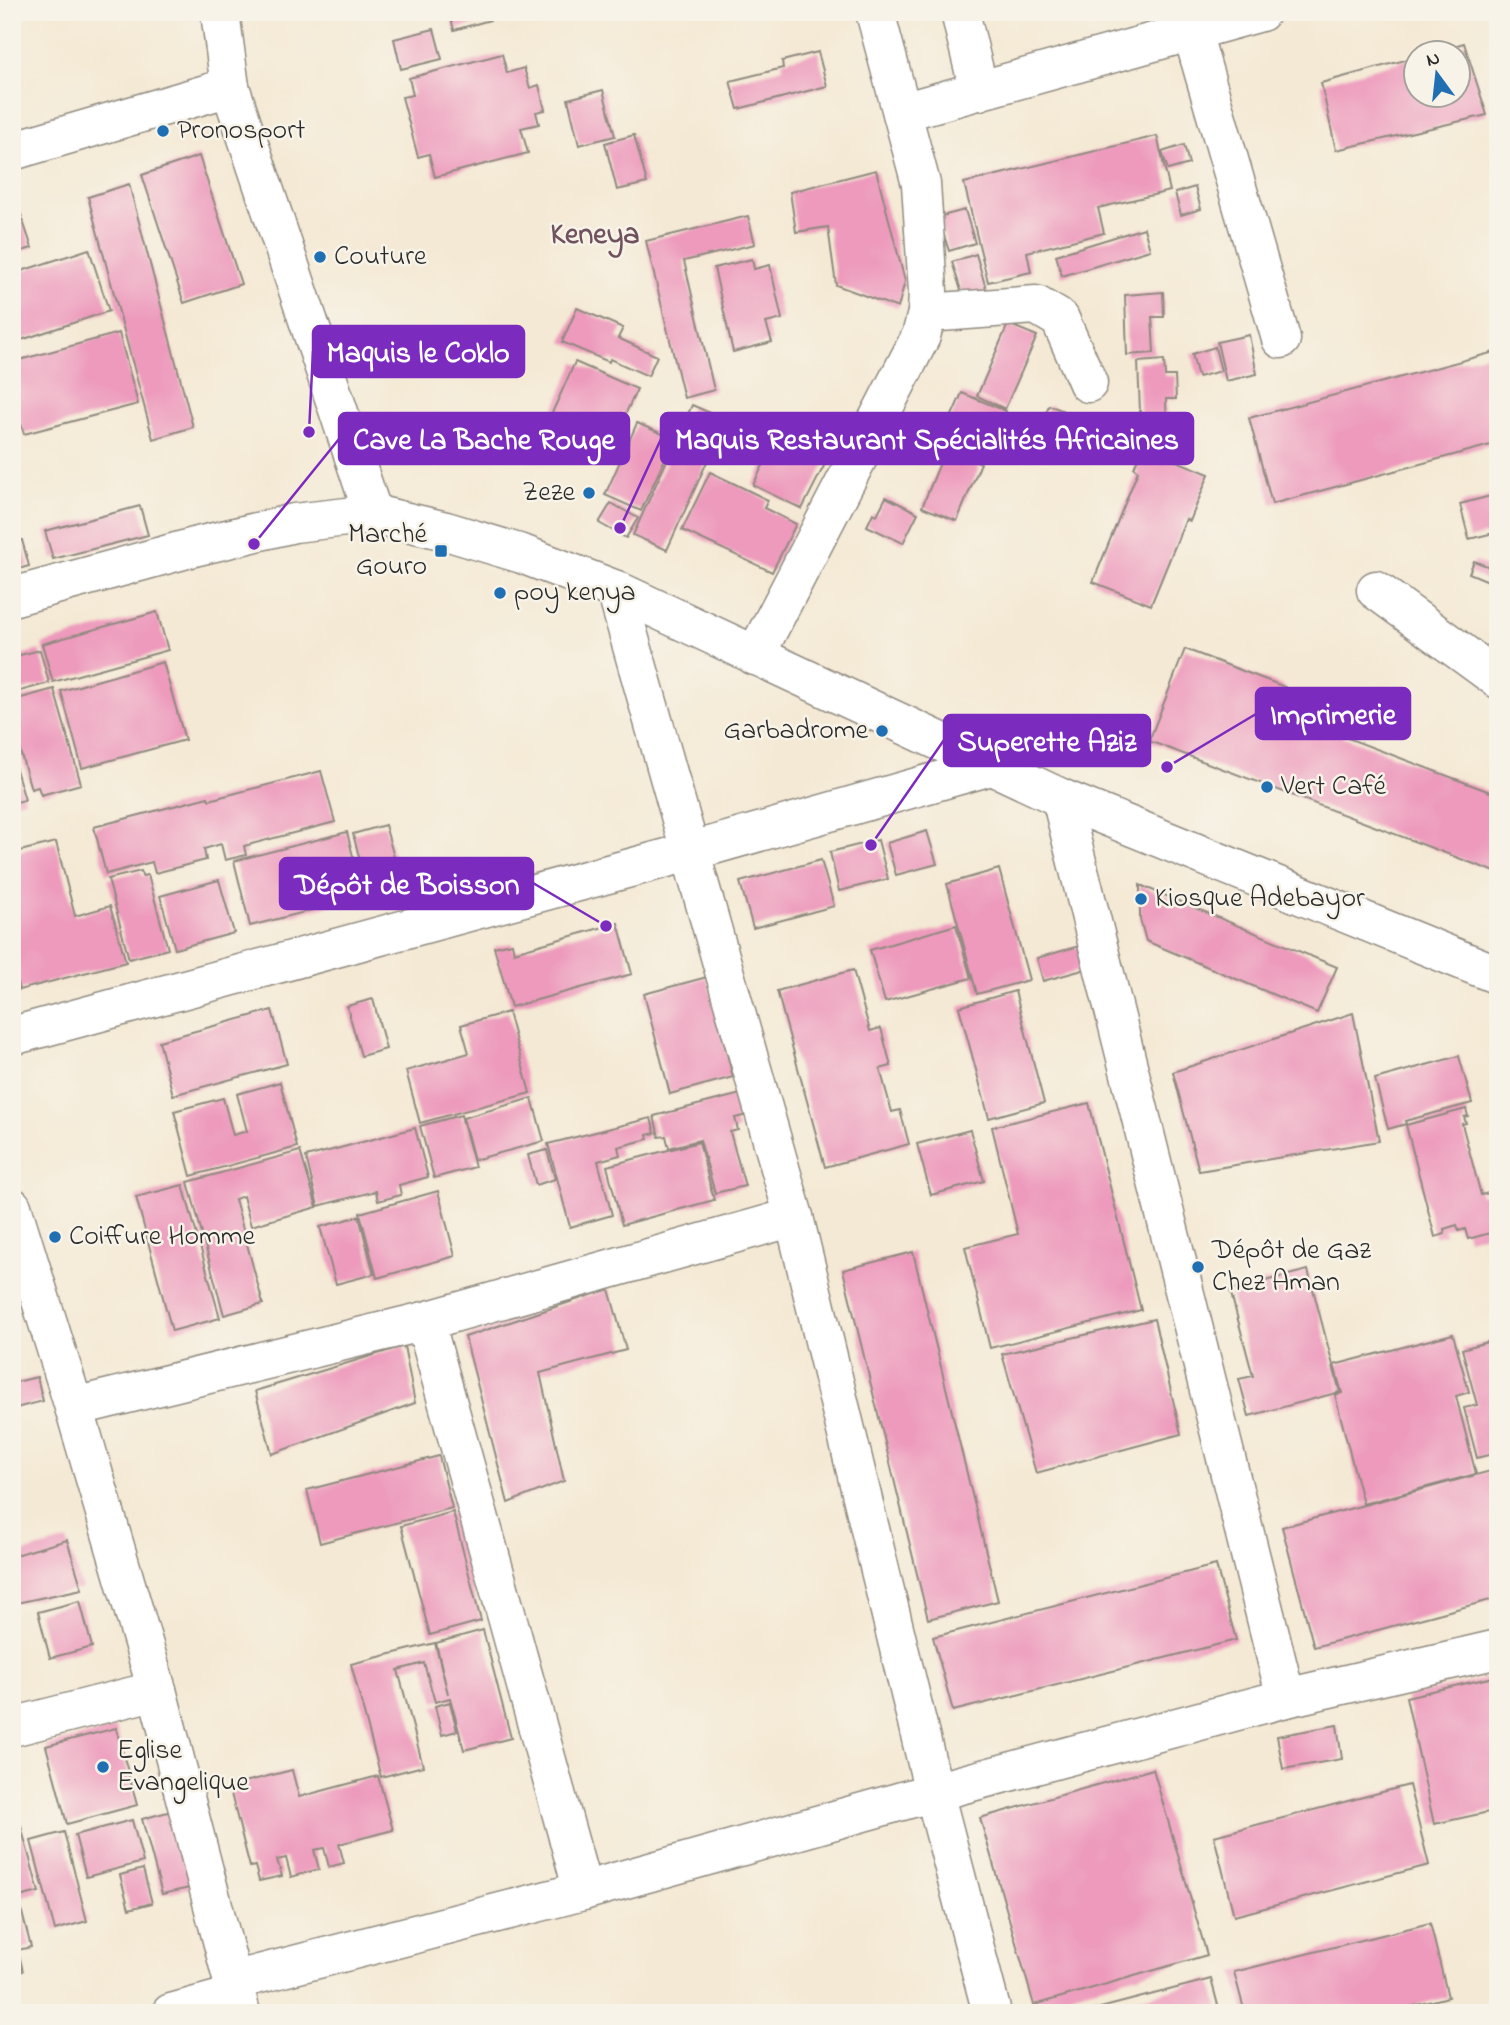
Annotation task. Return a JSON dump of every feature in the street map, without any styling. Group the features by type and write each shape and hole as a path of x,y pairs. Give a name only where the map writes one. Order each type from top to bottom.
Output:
{"street":[{"path":"220,12 230,87 373,514"},
{"path":"755,656 921,336 927,313 929,291 921,184 875,12"},
{"path":"960,12 979,91"},
{"path":"902,112 1261,12"},
{"path":"1192,32 1281,339"},
{"path":"12,152 230,87"},
{"path":"927,313 1036,305 1060,320 1088,383"},
{"path":"12,597 198,546 294,523 373,514 446,531 522,554 616,590 1061,798 1498,975"},
{"path":"616,590 794,1217 934,1792 992,2013"},
{"path":"1376,590 1498,679"},
{"path":"12,1036 689,852 991,766"},
{"path":"1061,798 1286,1698"},
{"path":"12,1207 157,1690 236,1996"},
{"path":"74,1407 425,1321 794,1217"},
{"path":"425,1321 583,1891"},
{"path":"171,2013 236,1996 583,1891 934,1792 1286,1698 1498,1649"},
{"path":"12,1727 157,1690"}],"building":[{"path":"449,12 488,12 490,20 454,30"},
{"path":"434,29 442,59 401,69 394,39"},
{"path":"818,52 827,86 738,109 730,81 783,68 782,61"},
{"path":"502,54 507,73 524,68 530,88 539,85 545,110 536,112 539,124 521,128 528,153 435,177 429,154 418,157 402,97 413,95 409,78"},
{"path":"1402,61 1402,108 1472,108 1472,68 1487,115 1336,150 1321,83"},
{"path":"603,90 615,136 579,145 568,99"},
{"path":"634,135 647,183 617,190 605,143"},
{"path":"1157,136 1170,191 1098,208 1104,233 1027,252 1031,272 988,282 964,183"},
{"path":"1184,145 1189,164 1168,170 1162,152"},
{"path":"199,156 241,284 184,303 142,175"},
{"path":"876,170 905,281 898,308 836,285 828,227 796,232 790,192"},
{"path":"129,184 193,427 153,439 88,197"},
{"path":"1195,187 1201,209 1181,215 1175,193"},
{"path":"18,206 32,248 12,254 12,208"},
{"path":"965,210 975,243 949,251 938,217"},
{"path":"748,216 755,244 684,261 714,390 684,398 646,241"},
{"path":"1144,228 1150,250 1062,276 1056,255"},
{"path":"89,249 109,311 12,343 12,274"},
{"path":"976,254 987,292 964,300 952,262"},
{"path":"752,259 754,269 770,265 782,319 766,323 772,342 733,352 714,268"},
{"path":"1163,292 1164,317 1152,317 1154,353 1127,355 1125,295"},
{"path":"577,308 623,328 618,338 657,356 648,376 562,342"},
{"path":"1008,324 1037,336 1005,409 977,396"},
{"path":"119,333 138,404 24,434 12,392 12,362"},
{"path":"1249,335 1257,374 1226,381 1217,342"},
{"path":"1215,347 1221,371 1198,377 1192,354"},
{"path":"1498,351 1498,443 1272,504 1249,418"},
{"path":"1164,360 1165,376 1175,376 1176,399 1166,399 1167,436 1141,437 1138,362"},
{"path":"575,362 637,389 608,452 547,424"},
{"path":"962,393 1006,411 985,459 941,440"},
{"path":"692,405 726,420 667,550 633,535"},
{"path":"1049,405 1088,421 1078,442 1040,428"},
{"path":"637,423 674,439 641,511 605,495"},
{"path":"776,440 825,464 802,509 753,485"},
{"path":"1142,447 1209,474 1190,521 1186,519 1151,605 1093,582 1138,471 1134,468"},
{"path":"946,448 981,463 957,521 922,507"},
{"path":"710,472 768,500 764,508 796,524 772,572 682,530"},
{"path":"1498,494 1498,532 1469,539 1460,504"},
{"path":"886,497 918,513 903,543 867,526 873,513 877,515"},
{"path":"611,503 638,518 626,538 599,523"},
{"path":"140,506 148,535 53,559 45,531"},
{"path":"22,540 29,566 12,571 12,543"},
{"path":"1474,561 1498,570 1498,585 1469,573"},
{"path":"157,612 168,650 53,682 42,644"},
{"path":"1185,649 1285,687 1276,711 1498,795 1498,873 1149,741"},
{"path":"40,650 49,683 13,693 12,657"},
{"path":"163,662 185,740 82,768 61,691"},
{"path":"54,689 81,784 41,795 38,787 31,789 12,723 12,714 18,713 14,700"},
{"path":"12,756 25,800 12,803"},
{"path":"321,771 335,822 244,846 246,855 225,860 221,844 204,849 206,860 155,873 152,862 106,874 94,827"},
{"path":"385,825 403,889 370,898 353,834"},
{"path":"927,831 937,864 896,875 887,843"},
{"path":"347,832 363,897 250,926 234,861"},
{"path":"878,840 888,879 839,891 830,852"},
{"path":"56,842 75,916 110,906 126,962 19,990 12,964 12,853"},
{"path":"821,860 834,906 753,928 740,882"},
{"path":"999,869 1029,980 977,994 947,884"},
{"path":"141,871 142,876 148,875 168,949 129,959 108,879"},
{"path":"219,880 234,933 175,949 160,896"},
{"path":"1140,885 1337,967 1317,1013 1146,941 1140,919"},
{"path":"618,923 632,974 511,1007 494,947 512,943 514,952"},
{"path":"956,925 971,978 885,1002 870,950"},
{"path":"1083,945 1090,968 1043,981 1037,958"},
{"path":"853,970 870,1031 881,1028 891,1066 880,1069 892,1112 900,1110 909,1144 825,1167 777,991"},
{"path":"707,977 733,1077 670,1094 644,994"},
{"path":"1015,991 1044,1103 989,1118 959,1007"},
{"path":"373,999 386,1049 361,1056 347,1006"},
{"path":"272,1010 287,1064 173,1095 159,1041"},
{"path":"508,1012 530,1093 420,1123 406,1071 469,1053 461,1025"},
{"path":"1353,1013 1379,1141 1199,1171 1173,1072"},
{"path":"1459,1056 1472,1103 1405,1121 1406,1124 1388,1129 1375,1079"},
{"path":"280,1082 297,1147 191,1176 174,1111 223,1098 233,1135 247,1131 237,1094"},
{"path":"741,1094 747,1115 735,1118 738,1130 730,1132 745,1186 715,1193 700,1140 669,1148 666,1136 659,1137 654,1116"},
{"path":"532,1098 544,1141 474,1160 463,1118"},
{"path":"1089,1103 1141,1310 990,1348 965,1247 1018,1234 992,1127"},
{"path":"1466,1109 1468,1116 1464,1117 1466,1123 1462,1124 1481,1195 1489,1193 1492,1204 1498,1202 1498,1231 1468,1239 1465,1229 1459,1231 1457,1225 1444,1229 1445,1234 1435,1237 1406,1125"},
{"path":"461,1115 475,1167 434,1178 420,1126"},
{"path":"651,1118 655,1133 647,1135 648,1139 618,1147 620,1155 598,1161 612,1215 570,1227 548,1144"},
{"path":"415,1128 428,1177 399,1185 401,1195 378,1201 376,1191 318,1206 306,1157"},
{"path":"970,1130 984,1181 931,1195 917,1144"},
{"path":"699,1142 714,1200 622,1225 607,1166"},
{"path":"547,1150 555,1179 536,1185 528,1155"},
{"path":"300,1151 317,1207 251,1226 243,1196 235,1199 263,1304 224,1315 188,1182"},
{"path":"183,1185 220,1318 172,1331 136,1197"},
{"path":"438,1191 455,1256 377,1278 360,1213"},
{"path":"359,1216 374,1274 336,1284 320,1227"},
{"path":"913,1252 998,1601 928,1619 843,1270"},
{"path":"1308,1270 1340,1392 1249,1416 1239,1379 1253,1376 1230,1290"},
{"path":"609,1289 626,1350 540,1373 564,1481 508,1503 465,1337"},
{"path":"1154,1319 1181,1434 1036,1473 1002,1354"},
{"path":"1453,1334 1469,1392 1456,1396 1476,1474 1363,1504 1335,1395 1342,1393 1334,1365"},
{"path":"1498,1339 1498,1453 1477,1458 1464,1408 1477,1405 1462,1349"},
{"path":"404,1346 415,1403 272,1454 255,1391"},
{"path":"37,1377 43,1401 12,1409 12,1383"},
{"path":"439,1456 452,1508 320,1543 307,1490"},
{"path":"1498,1469 1498,1598 1314,1647 1282,1527"},
{"path":"453,1512 481,1621 430,1635 401,1526"},
{"path":"67,1540 82,1589 12,1604 12,1556"},
{"path":"1216,1565 1236,1640 953,1711 933,1637"},
{"path":"80,1601 92,1647 50,1658 38,1612"},
{"path":"483,1630 511,1738 464,1750 450,1698 435,1702 424,1663 398,1670 423,1766 381,1777 351,1664 435,1643 448,1694 436,1643"},
{"path":"1498,1676 1498,1810 1434,1824 1406,1697"},
{"path":"450,1702 457,1731 442,1735 435,1706"},
{"path":"1337,1725 1342,1759 1283,1769 1277,1736"},
{"path":"116,1728 137,1805 67,1824 46,1746"},
{"path":"1153,1769 1207,1955 1034,2005 980,1818"},
{"path":"292,1770 299,1797 378,1776 393,1830 339,1844 344,1863 329,1867 324,1848 314,1850 319,1869 291,1877 286,1858 277,1860 282,1876 259,1881 255,1866 250,1867 229,1786"},
{"path":"1409,1785 1429,1865 1234,1916 1214,1836"},
{"path":"12,1794 39,1892 19,1897 12,1873"},
{"path":"175,1810 194,1887 162,1894 142,1819"},
{"path":"132,1820 143,1862 86,1877 75,1835"},
{"path":"64,1832 87,1921 55,1930 31,1841"},
{"path":"143,1869 152,1903 129,1909 120,1875"},
{"path":"20,1905 31,1947 18,1950 23,1971 12,1974 12,1907"},
{"path":"1430,1923 1448,1997 1387,2013 1245,2013 1234,1972"},
{"path":"1211,1979 1220,2013 1085,2013 1085,2012"}],"place":[{"name":"Pronosport","path":"163,131"},
{"name":"Couture","path":"320,257"},
{"name":"Maquis le Coklo","path":"309,432"},
{"name":"Zeze","path":"589,493"},
{"name":"Maquis Restaurant Spécialités Africaines","path":"620,528"},
{"name":"Cave La Bache Rouge","path":"254,544"},
{"name":"Marché Gouro","path":"441,551"},
{"name":"poy kenya","path":"500,593"},
{"name":"Garbadrome","path":"882,731"},
{"name":"Imprimerie","path":"1167,767"},
{"name":"Vert Café","path":"1267,787"},
{"name":"Superette Aziz","path":"871,845"},
{"name":"Kiosque Adebayor","path":"1141,899"},
{"name":"Dépôt de Boisson","path":"606,926"},
{"name":"Coiffure Homme","path":"55,1237"},
{"name":"Dépôt de Gaz Chez Aman","path":"1198,1267"},
{"name":"Eglise Evangelique","path":"103,1767"}],"district":[{"name":"Keneya","path":"595,236"}]}
